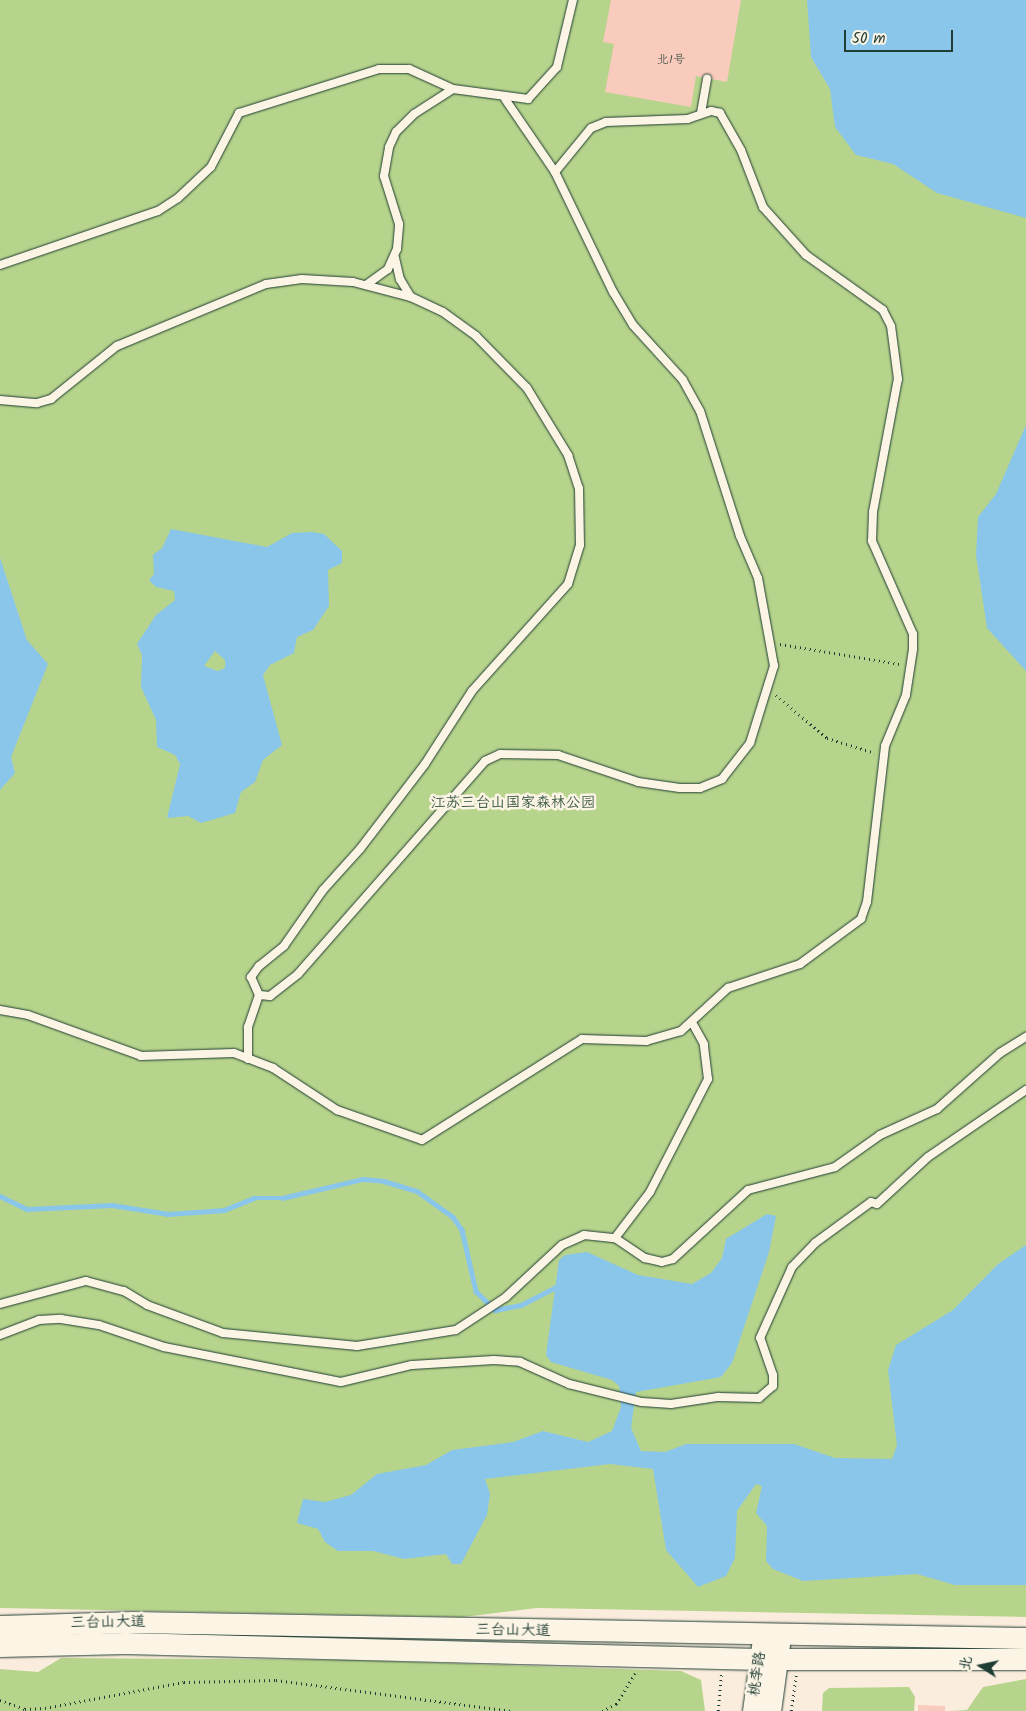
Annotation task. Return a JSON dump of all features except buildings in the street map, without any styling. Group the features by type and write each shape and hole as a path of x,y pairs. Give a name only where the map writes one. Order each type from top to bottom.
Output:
{"main road":[{"name":"三台山大道","path":"0,1626 132,1622 772,1637 1026,1638"},
{"name":"桃李路","path":"753,1711 769,1658 772,1637"},
{"name":"三台山大道","path":"0,1646 125,1643 646,1656 1026,1659"},
{"name":"桃李路","path":"769,1658 770,1711"}],"lane":[{"path":"0,265 171,202 211,167 239,113 379,69 409,69 453,89 506,99 528,99 557,67 573,0"},
{"path":"701,113 707,79"},
{"path":"411,297 400,279 395,256 399,224 384,176 389,147 396,132 414,114 453,89"},
{"path":"259,995 270,996 298,974 485,760 500,754 558,755 638,782 700,788 722,779 740,762 769,691 774,666 758,578 740,536 700,411 683,380 633,325 613,292 555,172 506,99"},
{"path":"0,1010 28,1015 141,1056 234,1054 300,1084 337,1110 422,1140 582,1039 666,1038 692,1022 728,988 800,964 846,935 861,919 867,902 883,756 906,695 911,665 913,634 872,541 873,512 898,379 891,326 883,310 806,255 762,207 742,150 720,113 701,113 688,119 606,122 591,128 555,172"},
{"path":"366,285 380,276 395,256"},
{"path":"0,400 37,403 51,399 117,346 266,284 302,279 366,285 411,297 443,312 476,336 527,388 568,455 579,488 580,545 575,568 568,584 472,691 425,764 284,946 259,966 251,977 259,995 248,1027 248,1059"},
{"path":"615,1238 650,1192 708,1078 704,1044 692,1022"},
{"path":"0,1304 53,1292 67,1285 102,1282 223,1333 358,1346 456,1330 493,1307 562,1245 584,1236 615,1238 645,1258 662,1262 673,1259 748,1190 835,1167 880,1135 937,1109 1000,1053 1026,1038"},
{"path":"0,1334 39,1320 90,1323 164,1347 341,1382 412,1365 512,1361 618,1398 638,1401 671,1404 768,1394 773,1375 760,1338 792,1267 815,1243 871,1202 877,1204 928,1157 1026,1090"}],"path":[{"path":"771,642 911,665"},
{"path":"769,691 787,701 827,738 883,756"},
{"path":"602,1711 616,1704 646,1656"},
{"path":"0,1700 25,1709 45,1708 184,1682 276,1680 512,1711"}],"green space":[{"name":"江苏三台山国家森林公园","path":"0,0 1026,0 1026,1617 537,1608 463,1617 0,1608"},
{"path":"61,1658 349,1660 681,1671 701,1680 705,1711 0,1711 0,1669 38,1672"},
{"path":"1026,1679 1026,1711 948,1711 967,1710 983,1687"},
{"path":"909,1687 915,1697 914,1711 822,1711 823,1693 829,1688"}],"water":[{"path":"807,0 1026,0 1026,218 937,193 893,164 856,155 835,127 830,89 811,57"},
{"path":"1026,425 1026,671 987,628 976,555 978,517 996,494"},
{"path":"171,529 267,547 292,533 312,532 324,534 342,551 342,563 328,570 329,606 313,630 297,637 294,653 270,665 263,675 282,745 263,760 255,782 241,792 235,813 201,823 188,816 167,818 180,764 175,755 157,747 156,720 141,687 142,655 137,644 156,615 175,600 174,591 156,587 149,580 154,574 153,555 162,548","holes":["215,651 225,660 225,668 218,671 204,666"]},
{"path":"0,558 27,640 48,664 11,757 15,773 0,790"},
{"path":"767,1214 776,1216 769,1252 732,1363 721,1377 636,1392 631,1428 641,1451 665,1452 686,1444 794,1444 835,1458 892,1459 897,1445 888,1370 896,1345 953,1310 998,1264 1026,1245 1026,1585 955,1585 917,1574 803,1581 773,1569 766,1561 767,1526 756,1513 762,1486 756,1484 737,1511 735,1558 726,1576 698,1587 666,1550 653,1469 610,1464 485,1479 490,1494 487,1515 461,1564 452,1564 446,1554 404,1559 373,1551 338,1551 325,1542 318,1529 297,1523 303,1499 325,1502 351,1495 377,1474 426,1465 452,1450 513,1442 543,1431 588,1442 612,1431 621,1407 619,1386 612,1380 551,1362 546,1355 559,1260 565,1255 587,1252 638,1275 692,1284 711,1273 722,1258 726,1239"}],"waterway":[{"path":"0,1196 27,1209 112,1205 168,1214 224,1210 254,1198 282,1198 363,1179 384,1181 417,1191 453,1217 462,1230 476,1291 495,1310 521,1305 558,1286"}]}
